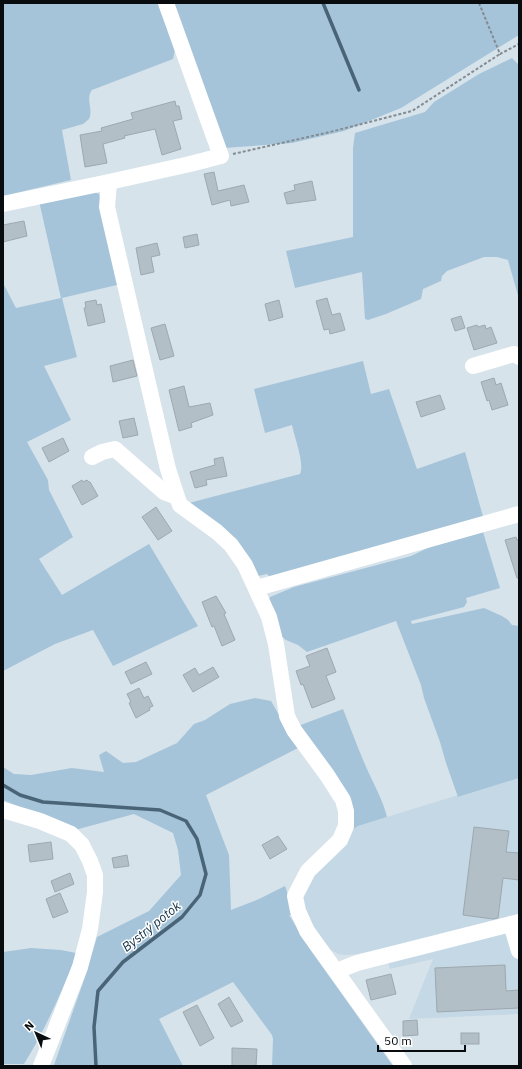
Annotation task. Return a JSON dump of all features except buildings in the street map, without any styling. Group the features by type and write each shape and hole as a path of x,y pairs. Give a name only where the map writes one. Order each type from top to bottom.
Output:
{"street":[{"path":"3,204 221,156 166,3"},
{"path":"108,182 107,207 168,469 180,505 232,545 245,564 269,617 276,644 287,716 294,730 336,787 343,800 346,811 346,826 340,840 308,872 295,896 298,911 307,931 404,1066"},
{"path":"473,366 514,354 519,357"},
{"path":"92,457 102,452 115,449 164,492 177,497"},
{"path":"257,588 519,514"},
{"path":"3,810 40,821 71,834 82,845 95,876 95,892 90,929 80,967 41,1066"},
{"path":"337,971 357,963 515,923 519,951"}],"path":[{"path":"479,3 500,54"},
{"path":"221,156 330,132 412,111 500,54 519,44"}],"shaded area":[{"path":"3,3 158,3 175,50 173,59 92,90 89,97 91,112 89,119 83,124 62,130 71,180 3,196"},
{"path":"171,3 519,3 519,35 401,108 344,131 292,143 224,148"},
{"path":"512,58 519,65 519,299 508,260 497,257 484,257 447,271 442,276 441,281 423,289 421,299 368,320 365,319 362,272 295,288 286,251 353,237 353,148 355,133 425,112 434,102 479,74"},
{"path":"93,191 99,194 121,284 62,298 77,357 44,366 71,420 27,442 48,480 49,490 73,537 39,559 62,595 149,544 198,626 113,666 93,630 55,644 3,671 3,283 16,308 61,298 39,201"},
{"path":"363,361 371,394 389,389 417,469 465,452 484,520 272,579 267,574 258,576 185,504 300,474 300,457 292,425 265,433 254,389"},
{"path":"483,532 500,588 466,598 467,602 464,607 411,621 412,624 484,608 502,616 512,625 519,626 519,778 458,797 424,698 421,685 396,621 307,652 298,645 281,636 268,601 270,597 294,587 411,556 432,546"},
{"path":"255,698 271,701 298,748 206,795 229,855 231,910 259,899 285,886 295,915 289,915 312,952 393,1066 272,1066 272,1035 233,982 159,1019 183,1066 54,1065 85,977 97,937 149,911 181,875 178,850 173,833 134,814 75,830 3,800 3,767 14,774 31,775 72,768 104,772 99,755 106,751 123,763 136,762 177,743 194,724 205,720 230,704"},
{"path":"343,709 364,762 381,799 387,817 358,826 352,830 298,726"},
{"path":"519,778 519,1014 409,1019 433,959 390,969 384,948 346,955 338,954 324,946 315,932 304,909 303,897 306,883 352,830 358,826"},
{"path":"31,948 61,950 76,953 74,962 51,1014 24,1064 3,1064 3,952"}],"waterway":[{"path":"323,3 359,90"},
{"name":"Bystrý potok","path":"3,785 20,795 43,802 160,810 186,821 197,839 206,874 200,895 182,917 123,962 98,991 94,1027 96,1066"}]}
